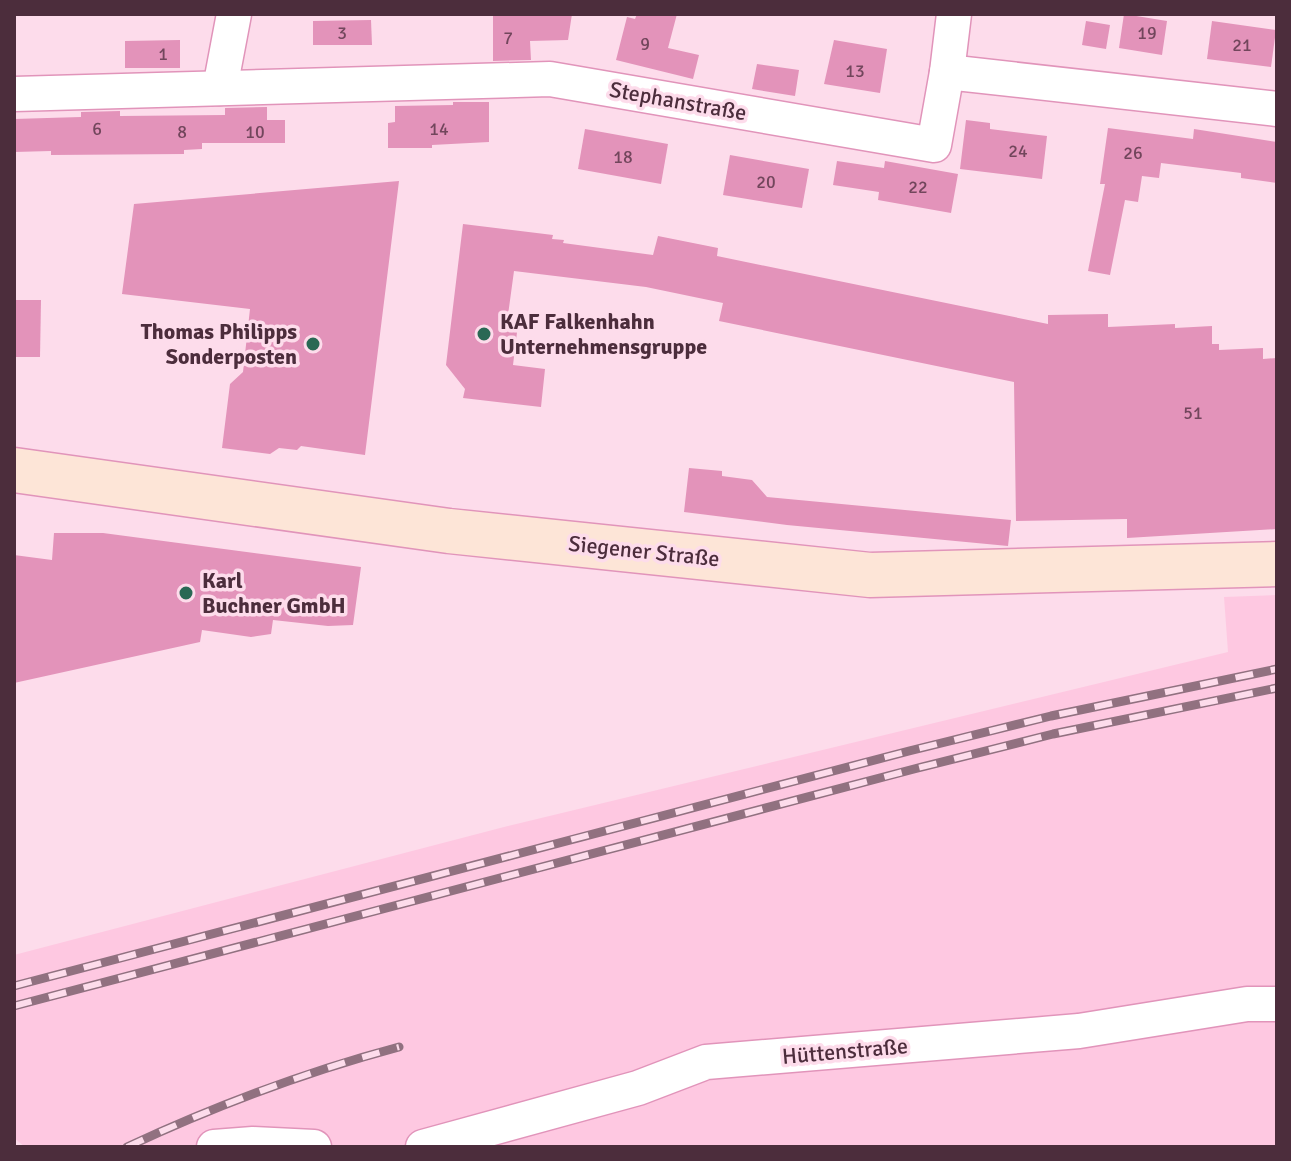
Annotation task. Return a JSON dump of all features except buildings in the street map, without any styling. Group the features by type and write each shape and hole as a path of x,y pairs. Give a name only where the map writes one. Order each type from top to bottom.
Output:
{"main road":[{"name":"Siegener Straße","path":"14,470 449,531 870,575 1277,564"}],"street":[{"path":"220,88 234,14"},
{"path":"954,14 947,72 1277,109"},
{"name":"Stephanstraße","path":"14,94 550,79 934,145 947,72"},
{"name":"Hüttenstraße","path":"423,1147 638,1088 706,1062 1079,1031 1247,1004 1277,1004"},
{"path":"214,1147 253,1144 314,1147"}],"shaded area":[{"path":"1277,595 1277,1147 25,1147 14,1138 14,955 504,827 1228,652 1224,597"}],"railway":[{"path":"14,986 909,751 1051,716 1277,669"},
{"path":"14,1006 1053,734 1277,688"},
{"path":"127,1147 261,1091 399,1047"}],"place":[{"name":"KAF Falkenhahn Unternehmensgruppe","path":"484,334"},
{"name":"Thomas Philipps Sonderposten","path":"313,344"},
{"name":"Karl Buchner GmbH","path":"186,593"}]}
